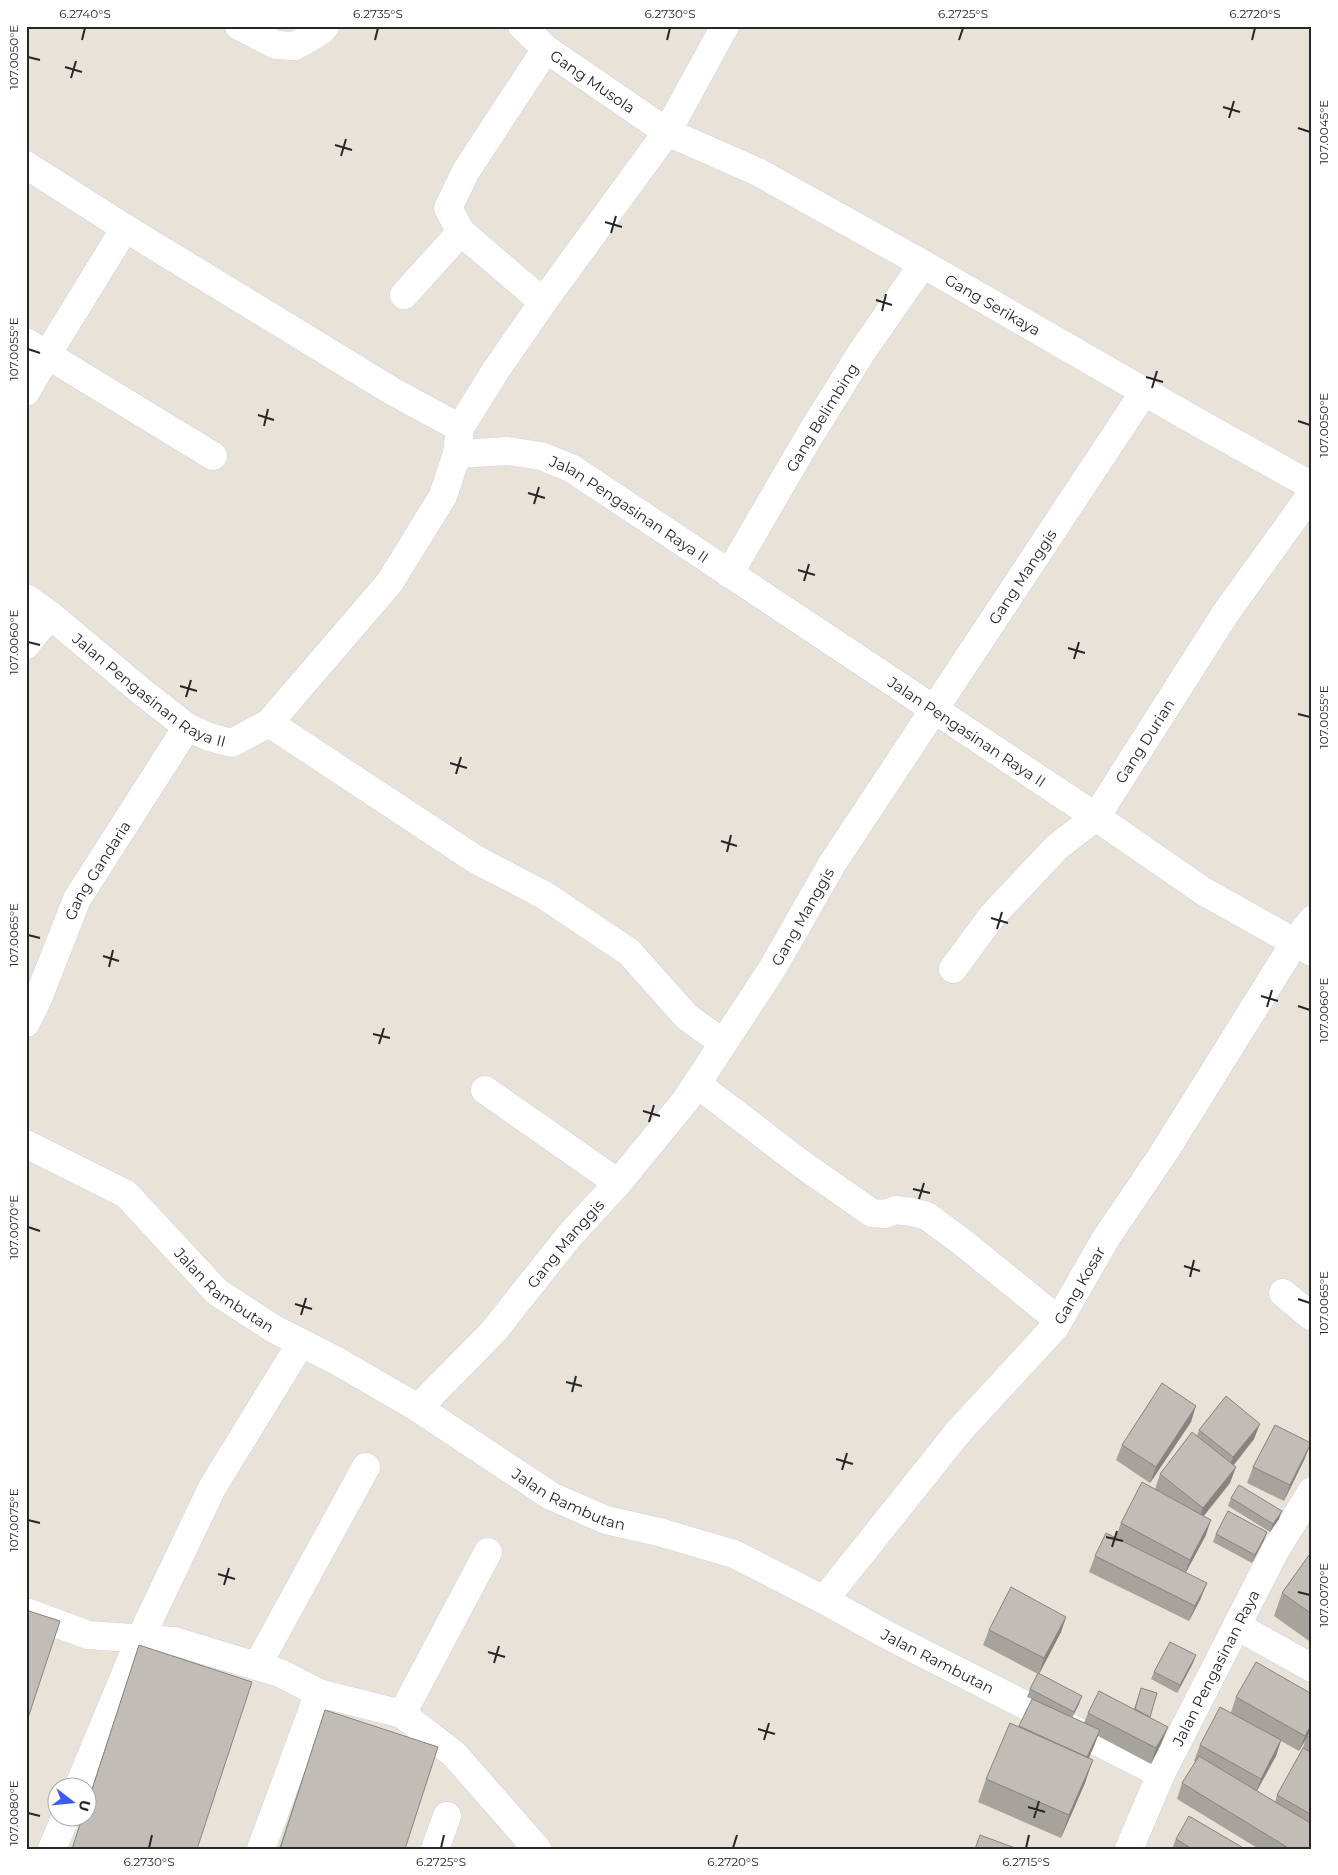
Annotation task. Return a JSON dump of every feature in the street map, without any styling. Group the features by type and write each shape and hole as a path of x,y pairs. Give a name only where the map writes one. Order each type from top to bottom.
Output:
{"street":[{"path":"239,26 276,45 295,46 321,31 325,26"},
{"name":"Gang Musola","path":"522,26 546,49 667,132"},
{"path":"457,454 460,428 496,370 542,302 667,132 725,26"},
{"path":"542,302 461,232 448,208 466,171 546,49"},
{"name":"Gang Serikaya","path":"667,132 758,172 1312,486"},
{"path":"26,165 125,228 392,391 460,428"},
{"path":"26,392 36,348 125,228"},
{"path":"404,295 461,232"},
{"name":"Gang Belimbing","path":"729,574 815,427 861,353 922,264"},
{"path":"36,348 213,456"},
{"name":"Gang Manggis","path":"418,1408 493,1332 570,1235 618,1183 686,1100 772,970 832,864 1144,392"},
{"name":"Jalan Pengasinan Raya II","path":"26,598 50,615 187,727 208,737 232,743 269,723 390,582 443,496 457,454 508,451 541,456 571,468 1096,817 1203,891 1303,947"},
{"name":"Gang Durian","path":"953,969 992,916 1057,847 1096,817 1225,614 1312,493"},
{"path":"26,644 50,615"},
{"path":"269,723 475,859 544,895 629,952 687,1017 722,1043"},
{"name":"Gang Gandaria","path":"26,1023 77,899 187,727"},
{"name":"Gang Kosar","path":"824,1600 959,1431 1055,1327 1106,1238 1303,947 1312,920"},
{"path":"697,1084 804,1165 872,1213 885,1214 896,1210 927,1216 966,1245 1058,1320"},
{"path":"485,1090 618,1183"},
{"name":"Jalan Rambutan","path":"26,1144 126,1194 217,1292 274,1329 337,1361 418,1408 550,1496 606,1520 659,1532 734,1554 887,1635 1161,1774"},
{"path":"1283,1293 1312,1318"},
{"path":"82,1778 140,1639 212,1488 301,1343"},
{"path":"257,1666 366,1467"},
{"name":"Jalan Pengasinan Raya","path":"1129,1849 1161,1774 1276,1549 1312,1492"},
{"path":"402,1714 488,1552"},
{"path":"26,1612 88,1635 174,1641 280,1673 319,1692 402,1714 454,1754 537,1849"},
{"path":"1237,1626 1312,1668"},
{"path":"261,1849 319,1692"},
{"path":"435,1849 447,1816"},
{"path":"52,1849 61,1828"}],"building":[{"path":"1162,1383 1196,1406 1156,1467 1122,1445"},
{"path":"1226,1396 1260,1424 1233,1457 1199,1430"},
{"path":"1275,1425 1311,1443 1290,1485 1253,1467"},
{"path":"1192,1432 1236,1467 1203,1508 1160,1474"},
{"path":"1142,1482 1211,1520 1190,1560 1121,1523"},
{"path":"1239,1485 1282,1511 1273,1524 1231,1498"},
{"path":"1228,1511 1267,1532 1255,1555 1216,1534"},
{"path":"1106,1533 1207,1583 1195,1606 1095,1556"},
{"path":"1312,1551 1312,1614 1282,1593"},
{"path":"1011,1587 1066,1617 1044,1658 989,1630"},
{"path":"26,1610 60,1621 26,1724"},
{"path":"1170,1642 1196,1655 1180,1685 1154,1672"},
{"path":"139,1645 252,1682 197,1849 72,1849 79,1828 98,1828 98,1778 96,1778"},
{"path":"1256,1662 1312,1694 1312,1723 1305,1736 1236,1697"},
{"path":"1038,1673 1082,1696 1074,1712 1030,1689"},
{"path":"1141,1688 1157,1693 1150,1717 1135,1709"},
{"path":"1099,1691 1168,1727 1156,1748 1088,1713"},
{"path":"1032,1699 1100,1730 1087,1757 1019,1726"},
{"path":"1220,1707 1281,1740 1261,1779 1200,1745"},
{"path":"325,1710 438,1747 405,1849 280,1849"},
{"path":"1010,1723 1093,1760 1069,1815 986,1779"},
{"path":"1312,1729 1312,1739 1307,1736"},
{"path":"1303,1748 1312,1753 1312,1815 1277,1795"},
{"path":"1199,1756 1312,1824 1312,1849 1290,1849 1182,1783"},
{"path":"1189,1816 1245,1849 1192,1849 1176,1839"},
{"path":"980,1835 1018,1849 975,1849"}]}
